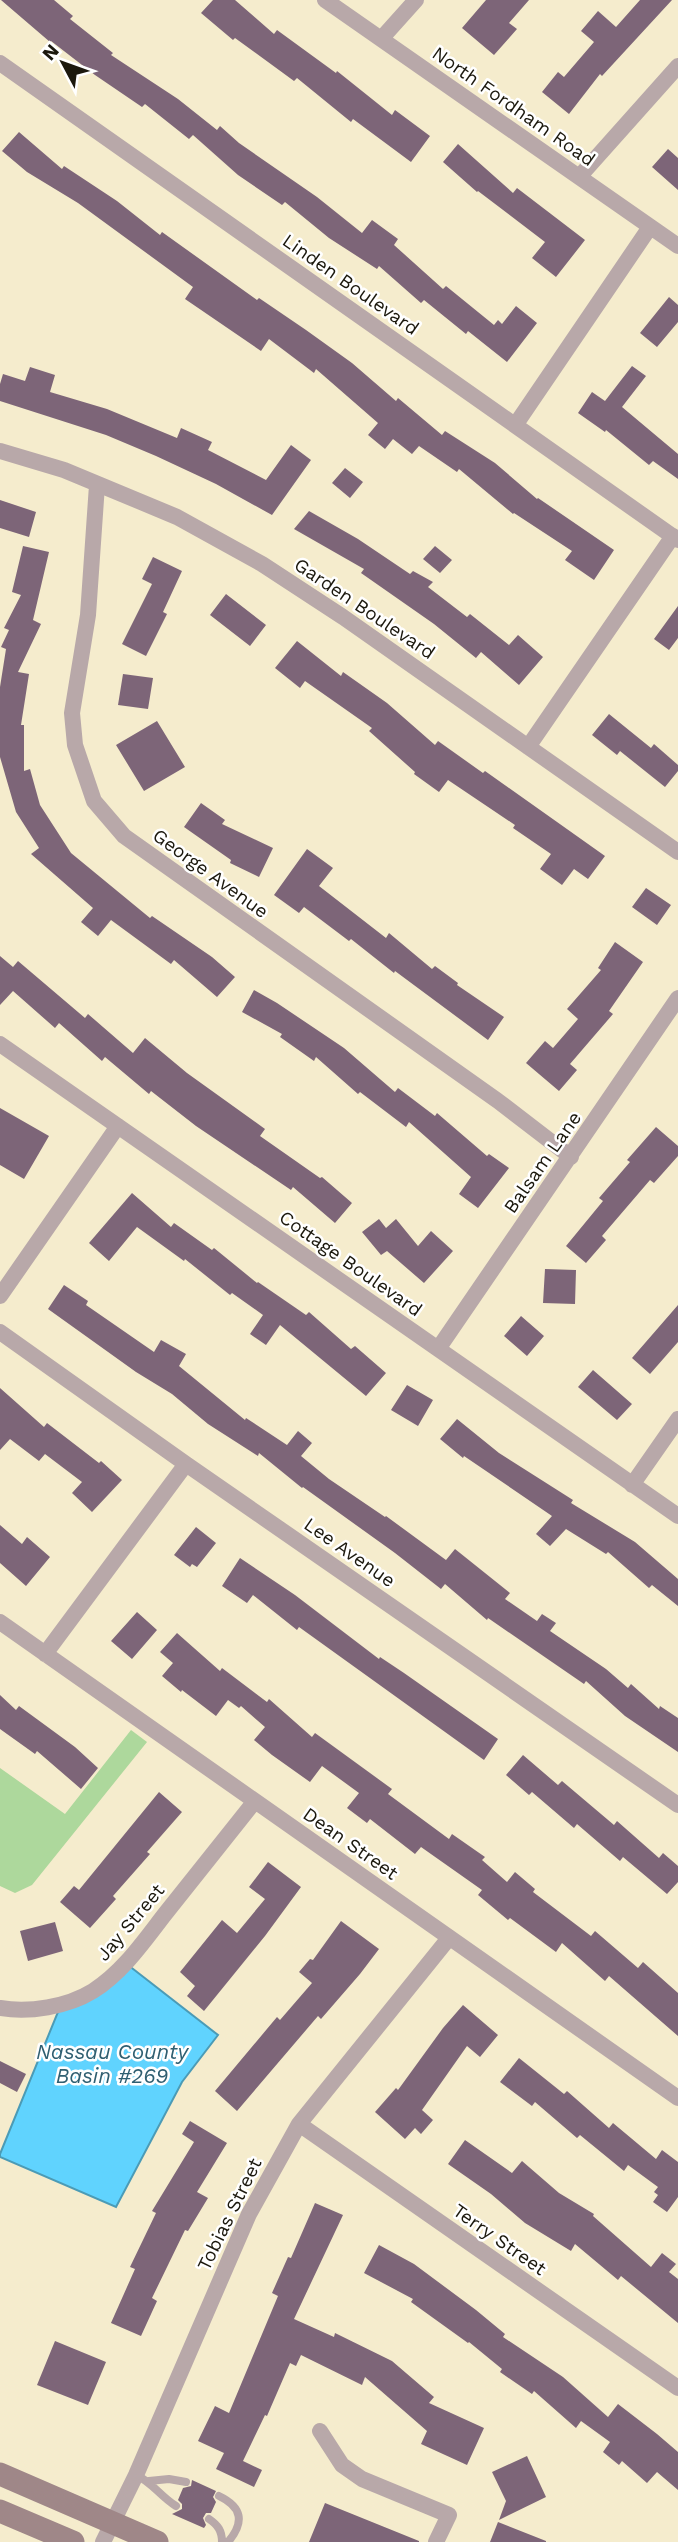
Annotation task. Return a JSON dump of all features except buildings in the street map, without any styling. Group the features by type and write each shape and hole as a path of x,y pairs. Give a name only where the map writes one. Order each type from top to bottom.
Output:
{"main road":[{"path":"0,2474 108,2532 158,2542"},
{"path":"0,2511 74,2542"}],"street":[{"name":"North Fordham Road","path":"325,0 678,246"},
{"path":"381,39 416,0"},
{"name":"Linden Boulevard","path":"0,63 676,538"},
{"path":"579,177 678,66"},
{"path":"516,424 650,227"},
{"name":"Garden Boulevard","path":"0,451 64,470 177,517 262,564 343,617 678,852"},
{"name":"George Avenue","path":"97,485 88,615 75,680 72,713 77,755 94,800 124,836 498,1101 571,1157"},
{"path":"528,747 676,538"},
{"name":"Balsam Lane","path":"438,1349 678,998"},
{"name":"Cottage Boulevard","path":"0,1044 678,1516"},
{"path":"0,1296 118,1126"},
{"name":"Lee Avenue","path":"0,1332 678,1805"},
{"path":"632,1485 678,1419"},
{"path":"45,1654 186,1464"},
{"name":"Dean Street","path":"0,1622 678,2098"},
{"name":"Jay Street","path":"0,2008 11,2010 50,2007 75,2000 93,1991 122,1969 255,1801"},
{"name":"Tobias Street","path":"108,2532 143,2478 249,2214 299,2124 449,1938"},
{"name":"Terry Street","path":"299,2124 678,2388"},
{"path":"320,2431 342,2465 362,2479 449,2515 436,2542"}],"lane":[{"path":"143,2478 186,2482"},
{"path":"143,2478 161,2497 176,2505"},
{"path":"219,2496 232,2503 239,2515 236,2532 228,2542"},
{"path":"209,2519 217,2525 222,2542"}],"green space":[{"path":"131,1730 147,1742 32,1885 15,1893 0,1886 0,1768 65,1814"}],"water":[{"name":"Nassau County Basin #269","path":"128,1965 218,2035 182,2082 116,2207 0,2157 0,2154 60,2007"}]}
